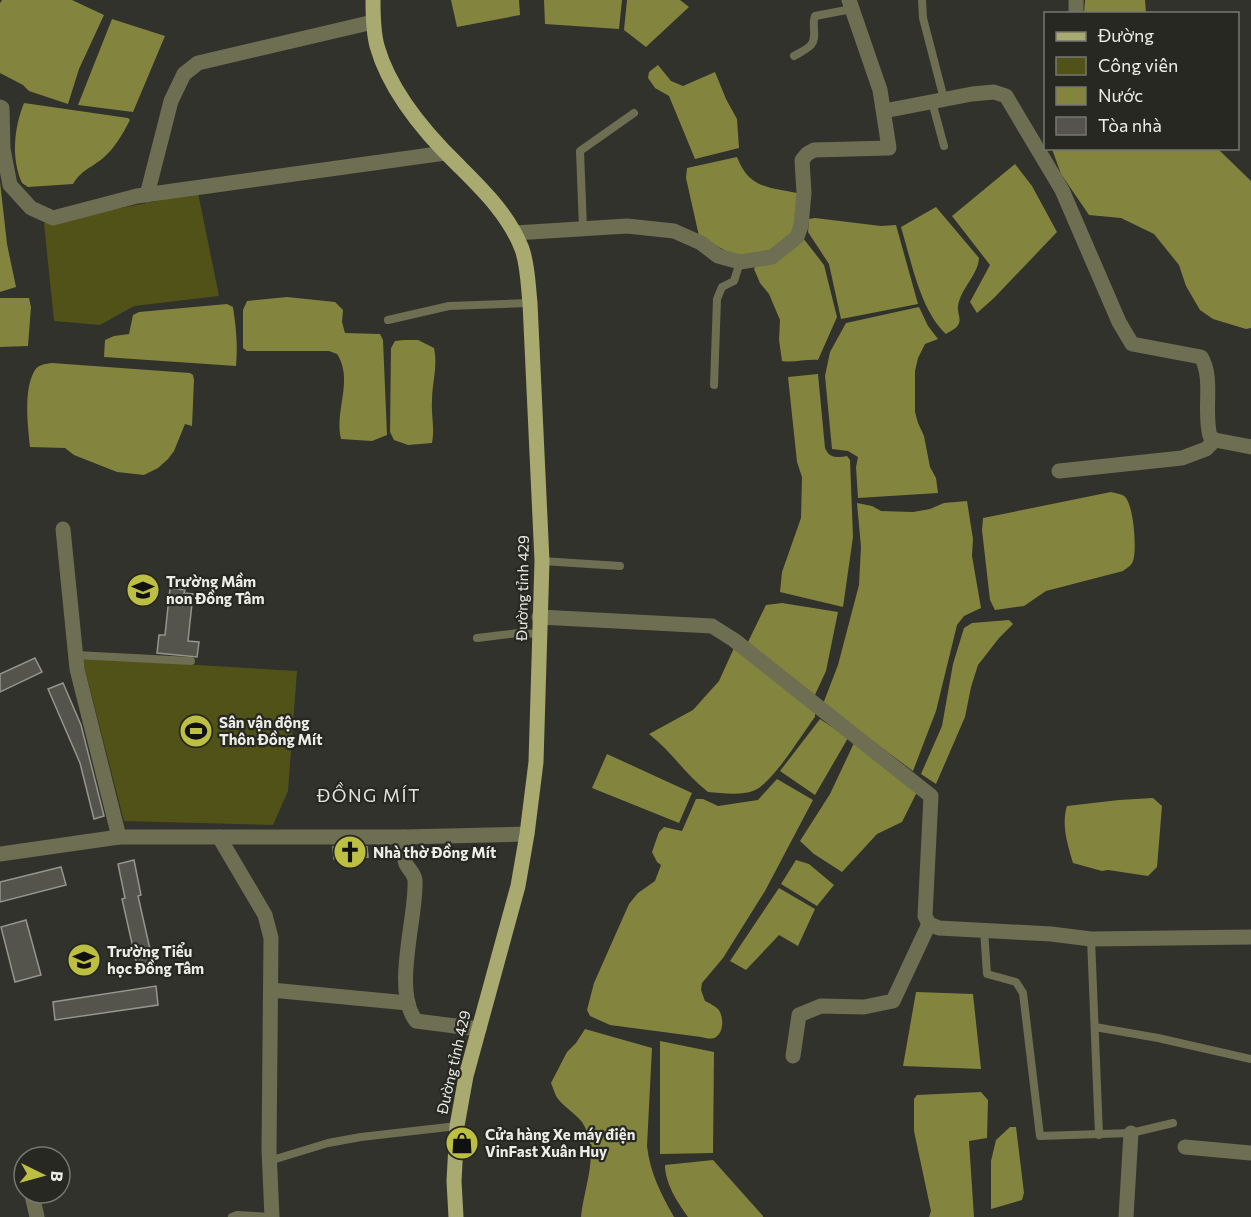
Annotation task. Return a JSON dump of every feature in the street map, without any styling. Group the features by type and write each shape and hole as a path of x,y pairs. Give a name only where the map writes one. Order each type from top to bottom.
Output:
{"main road":[{"name":"Đường tỉnh 429","path":"373,0 376,44 394,87 420,124 445,153 488,195 515,234 526,264 530,303 542,561 538,634 536,762 518,886 466,1076 457,1126 454,1181 456,1217"}],"street":[{"path":"515,234 627,226 674,231 700,243 718,256 740,262 772,257 797,237 801,226 804,193 802,160 807,154 814,150 889,148 880,90 851,4"},
{"path":"147,195 171,101 184,74 198,63 373,22"},
{"path":"884,111 994,92 1006,96 1062,190 1119,322 1132,344 1201,357 1206,374 1207,426 1210,436 1215,440 1251,447"},
{"path":"0,107 2,108 3,149 10,185 31,208 53,218 147,195 445,153"},
{"path":"1059,471 1182,458 1206,449 1215,440"},
{"path":"63,529 77,669 119,837"},
{"path":"539,617 712,626 734,640 931,796 925,916 929,924 939,928 1051,934 1091,939 1251,937"},
{"path":"0,854 119,837 404,837 527,834"},
{"path":"219,837 265,915 271,938 272,1217"},
{"path":"404,837 405,863 415,878 406,964 408,1003 411,1014 416,1021 479,1029"},
{"path":"794,1056 799,1015 821,1006 864,1007 893,1001 929,924"},
{"path":"271,990 408,1003"},
{"path":"1126,1217 1131,1133"},
{"path":"1185,1147 1251,1154"}],"lane":[{"path":"922,0 944,146"},
{"path":"794,56 811,45 814,38 815,16 851,4"},
{"path":"583,228 580,151 634,113"},
{"path":"714,385 717,299 722,287 734,281 740,262"},
{"path":"388,320 449,306 530,303"},
{"path":"542,561 620,566"},
{"path":"477,638 519,633 538,634"},
{"path":"76,655 191,661"},
{"path":"984,930 987,974 1016,982 1023,993 1040,1136 1131,1133 1173,1123"},
{"path":"1091,939 1099,1135"},
{"path":"1095,1027 1158,1038 1251,1059"},
{"path":"270,1161 328,1143 457,1126"},
{"path":"232,1217 237,1215 272,1217"}],"green space":[{"path":"198,193 219,296 134,306 100,325 54,321 44,223"},
{"name":"Sân vận động Thôn Đồng Mít","path":"82,658 297,671 288,791 273,825 124,821"}],"water":[{"path":"2,0 72,0 104,15 79,69 68,104 29,91 23,85 0,73 0,3"},
{"path":"451,0 519,0 520,15 457,27"},
{"path":"544,0 622,0 619,29 545,24"},
{"path":"627,0 680,0 689,7 646,47 624,30"},
{"path":"1085,0 1145,0 1146,12 1084,12"},
{"path":"112,19 165,36 133,112 78,105"},
{"path":"658,65 671,81 683,86 715,72 737,119 739,148 695,159 669,96 655,88 648,78 649,72"},
{"path":"24,103 130,120 111,150 73,184 28,187 22,183 15,153 16,133"},
{"path":"1052,150 1219,150 1251,181 1251,328 1246,329 1213,319 1200,310 1186,286 1179,265 1154,234 1121,218 1089,215 1061,174"},
{"path":"737,157 747,175 753,180 768,187 797,193 796,222 792,235 771,250 735,256 699,236 686,178 687,168"},
{"path":"1015,164 1032,186 1057,232 977,313 970,302 990,265 952,216"},
{"path":"0,182 7,244 16,287 0,292"},
{"path":"936,207 979,258 976,270 960,299 959,323 956,328 946,334 929,312 923,298 901,227"},
{"path":"809,219 881,226 896,225 918,304 841,319 829,264 808,232"},
{"path":"803,238 824,265 837,317 818,360 782,361 779,340 780,320 769,294 760,283 754,269 756,265"},
{"path":"287,297 335,302 343,310 342,322 345,333 380,334 383,340 387,435 372,441 341,439 340,418 344,374 337,354 329,351 247,351 243,348 243,310 247,301"},
{"path":"0,298 29,298 31,307 28,346 0,347"},
{"path":"227,304 233,307 236,366 104,357 105,340 129,334 133,315 139,312"},
{"path":"919,307 928,326 938,339 925,344 918,358 915,371 915,412 924,436 930,467 936,478 938,493 858,498 856,467 858,457 848,451 832,449 825,376 830,352 846,323"},
{"path":"418,340 434,348 432,443 408,445 394,440 390,432 391,348 395,341"},
{"path":"52,363 190,373 194,380 192,426 185,424 174,451 168,459 158,468 144,475 117,472 74,455 65,448 30,447 27,408 31,378 38,367"},
{"path":"818,374 825,448 831,455 847,456 850,460 853,537 843,607 780,592 782,572 801,518 802,477 797,462 788,377"},
{"path":"1111,492 1124,496 1130,508 1135,548 1130,565 1123,571 1046,591 1024,606 995,610 990,600 982,530 983,518"},
{"path":"967,501 973,539 972,556 981,608 964,616 957,625 936,711 913,771 823,704 838,665 859,585 861,547 857,503 872,506 881,511 913,512 930,509 944,503"},
{"path":"782,603 838,612 826,671 814,697 748,642 766,605"},
{"path":"1009,620 1013,624 978,665 965,717 936,784 921,774 942,726 953,664 964,628 972,623"},
{"path":"734,648 815,713 815,717 763,785 744,793 708,792 649,734 693,710 719,681"},
{"path":"820,719 848,738 815,795 780,771"},
{"path":"854,743 917,792 902,822 877,834 842,872 814,854 800,841 830,794"},
{"path":"607,754 692,793 679,823 592,788"},
{"path":"777,779 813,800 765,891 723,958 702,983 701,990 705,1001 718,1009 721,1016 722,1028 719,1035 708,1038 610,1025 590,1016 587,1010 594,983 629,904 638,893 655,881 661,865 652,852 659,832 664,827 682,831 696,799 703,799 718,806 758,800"},
{"path":"1153,798 1162,806 1157,867 1148,876 1102,871 1073,863 1065,828 1067,806"},
{"path":"796,860 809,864 834,885 817,906 781,884"},
{"path":"779,888 815,909 798,946 779,935 746,970 730,961"},
{"path":"916,992 973,994 981,1069 903,1066"},
{"path":"585,1029 652,1048 647,1146 657,1183 674,1217 581,1217 591,1157 588,1133 582,1122 558,1099 551,1083 567,1052"},
{"path":"660,1041 714,1052 713,1153 660,1154"},
{"path":"981,1092 988,1100 987,1138 969,1141 974,1217 929,1217 931,1211 914,1131 914,1099 917,1095"},
{"path":"1010,1127 1016,1127 1024,1193 1022,1200 991,1209 991,1161 996,1140"},
{"path":"713,1160 763,1217 688,1217 669,1185 665,1165"}],"building":[{"path":"170,588 185,590 184,593 193,594 188,641 199,642 197,657 157,653 159,635 165,635"},
{"path":"35,658 42,672 0,692 0,674"},
{"path":"63,683 81,725 104,816 94,819 80,763 48,689"},
{"name":"Nhà thờ Đồng Mít","path":"333,847 367,847 368,857 334,859"},
{"path":"134,860 141,895 138,896 154,967 138,970 122,899 125,898 118,864"},
{"path":"61,867 66,885 0,902 0,882"},
{"path":"26,920 41,975 15,982 1,927"},
{"path":"156,986 158,1005 55,1020 53,1002"}],"place":[{"name":"Trường Mầm non Đồng Tâm","path":"143,590"},
{"name":"Sân vận động Thôn Đồng Mít","path":"196,731"},
{"name":"Nhà thờ Đồng Mít","path":"350,852"},
{"name":"Trường Tiểu học Đồng Tâm","path":"84,960"},
{"name":"Cửa hàng Xe máy điện VinFast Xuân Huy","path":"462,1143"}],"district":[{"name":"ĐỒNG MÍT","path":"369,795"}]}
